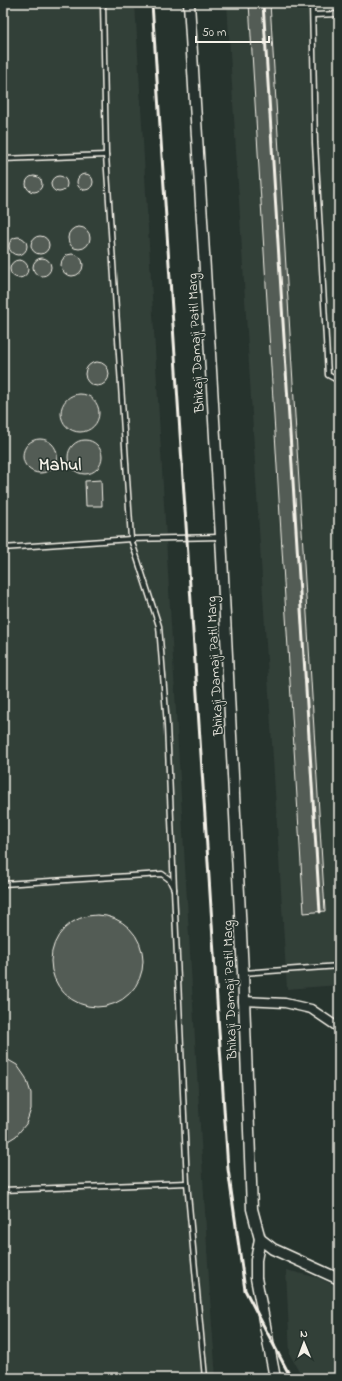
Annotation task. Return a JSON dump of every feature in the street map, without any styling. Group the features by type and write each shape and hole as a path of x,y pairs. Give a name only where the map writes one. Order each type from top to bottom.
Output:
{"street":[{"name":"Bhikaji Damaji Patil Marg","path":"189,3 221,537 243,973 252,1209 260,1239"},
{"path":"243,1001 285,1003 311,1009 339,1028"},
{"path":"275,1378 276,1375 256,1278 256,1260 260,1239 273,1250 339,1279"}],"lane":[{"path":"103,3 106,154 131,539 159,626 167,725 187,1183 205,1378"},
{"path":"312,3 315,142 328,375 339,381"},
{"path":"313,15 339,14"},
{"path":"3,159 106,154"},
{"path":"3,548 131,539 221,537"},
{"path":"3,884 162,874 169,879 174,889"},
{"path":"243,973 339,966"},
{"path":"3,1190 187,1183"}],"shaded area":[{"path":"3,3 135,3 210,1298 216,1378 3,1378"},
{"path":"227,3 339,3 339,985 287,989"},
{"path":"286,1270 319,1278 339,1288 339,1378 303,1378 290,1355"}],"building":[{"path":"249,3 270,3 325,911 304,913"},
{"path":"82,174 88,174 93,179 91,188 88,190 82,190 77,185 77,179"},
{"path":"31,176 37,176 42,181 40,190 37,192 31,192 26,187 26,181"},
{"path":"56,176 62,176 67,181 65,190 62,192 56,192 51,187 51,181"},
{"path":"79,227 87,230 90,238 87,246 79,249 71,246 68,238 71,230"},
{"path":"40,236 46,239 49,245 46,251 40,254 34,251 31,245 34,239"},
{"path":"18,237 24,240 27,246 24,252 18,255 12,252 9,246 12,240"},
{"path":"72,254 80,257 83,265 80,273 72,276 64,273 61,265 64,257"},
{"path":"42,258 48,261 51,267 48,273 42,276 36,273 33,267 36,261"},
{"path":"19,260 25,263 28,269 25,275 19,278 13,275 10,269 13,263"},
{"path":"97,362 106,365 109,374 106,383 97,386 88,383 85,374 88,365"},
{"path":"76,394 84,394 94,399 98,406 98,420 94,427 84,432 76,432 66,427 64,424 61,417 61,409 66,399 69,397"},
{"path":"37,439 43,439 47,440 54,446 57,456 56,463 50,470 43,473 37,473 33,472 26,466 23,459 23,453 24,449 30,442"},
{"path":"82,440 88,440 92,441 99,447 102,457 101,464 95,471 88,474 82,474 78,473 71,467 68,460 68,454 69,450 75,443"},
{"path":"101,480 102,506 86,506 85,481"},
{"path":"97,915 115,918 130,928 140,943 143,961 140,979 130,994 115,1004 97,1007 79,1004 64,994 54,979 51,961 54,943 64,928 79,918"},
{"path":"3,1057 17,1065 26,1078 31,1093 31,1109 26,1124 16,1136 3,1144"}],"railway":[{"path":"152,3 228,1169 245,1290 291,1378"},
{"path":"263,3 320,912"}],"district":[{"name":"Mahul","path":"60,464"}]}
